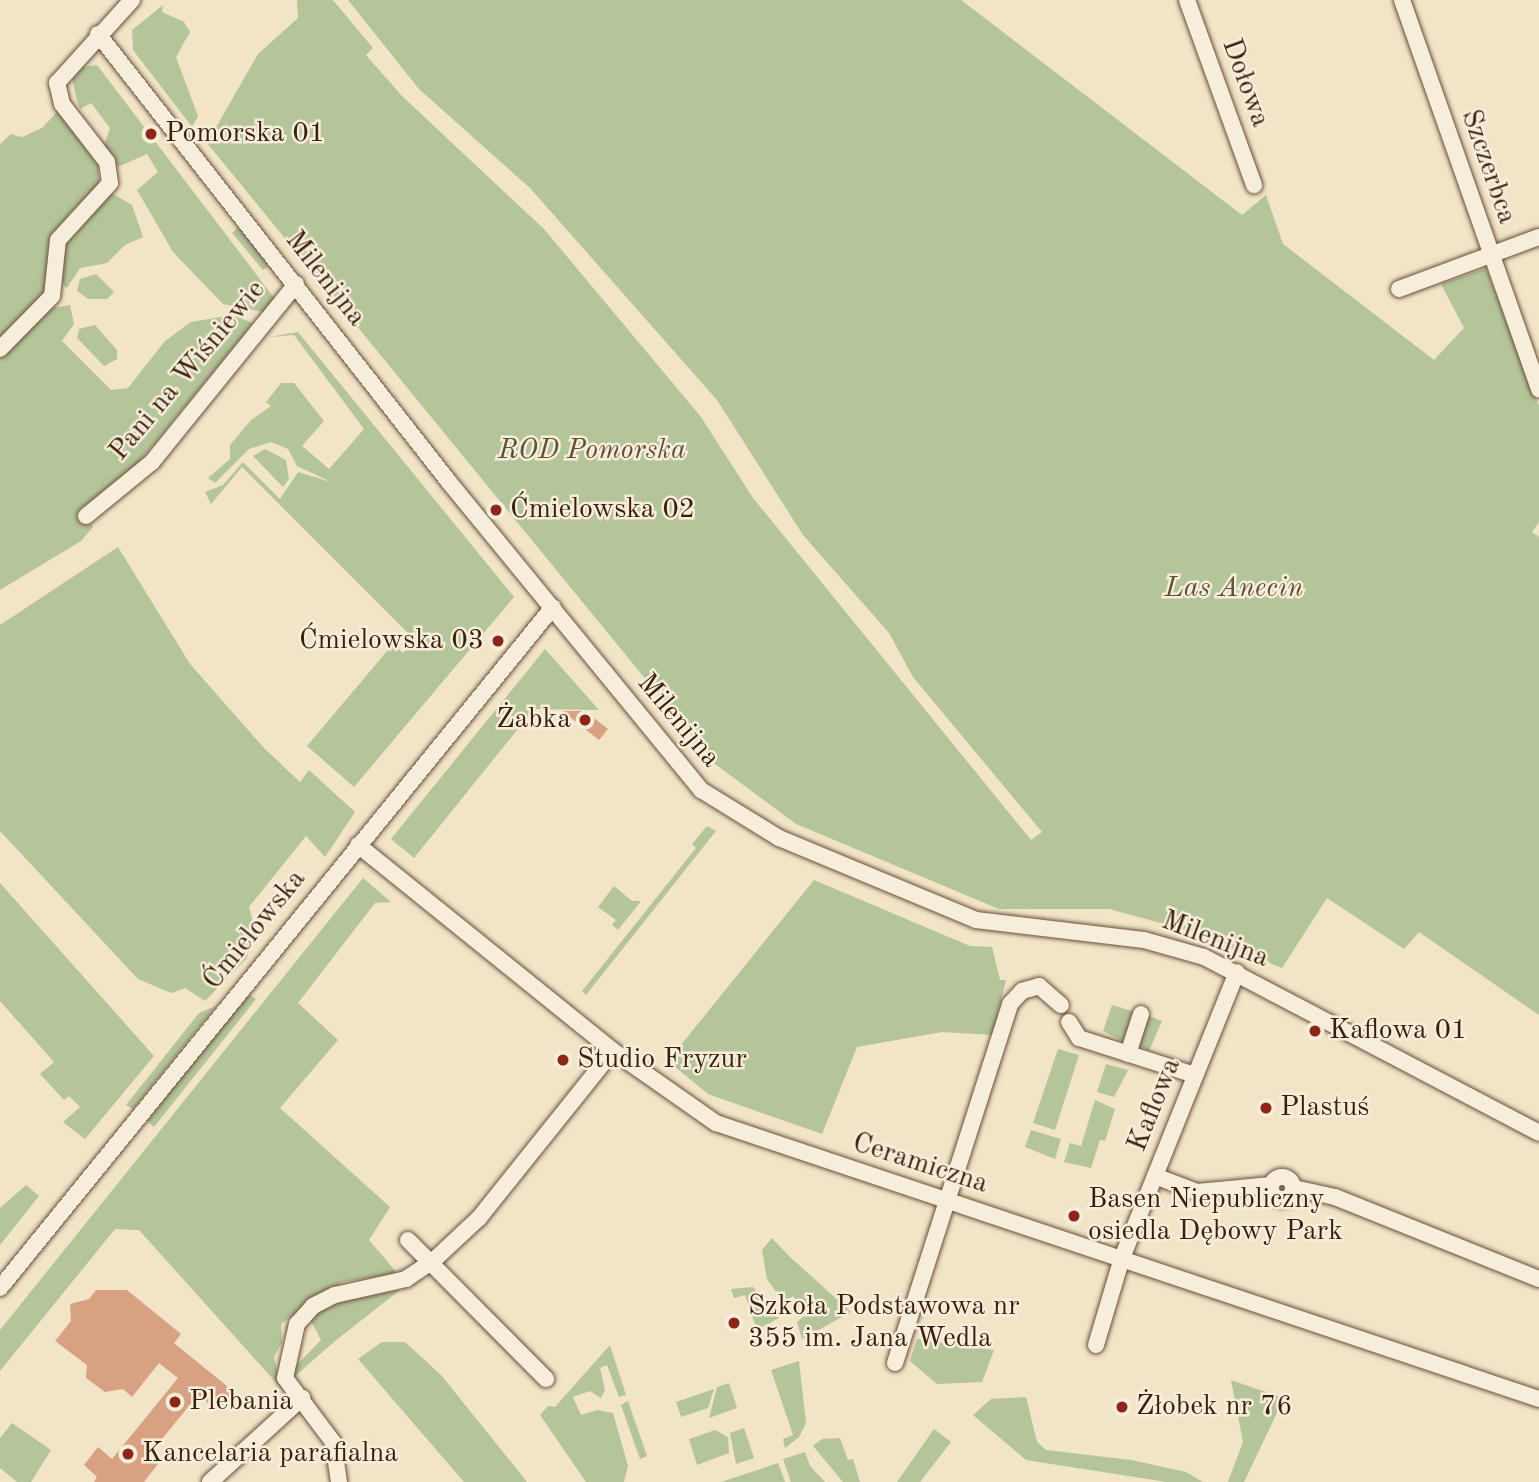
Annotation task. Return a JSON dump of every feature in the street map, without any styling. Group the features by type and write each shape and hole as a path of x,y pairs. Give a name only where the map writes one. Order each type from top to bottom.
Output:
{"street":[{"path":"0,349 52,296 58,240 105,191 111,175 62,104 58,77 132,0"},
{"name":"Dołowa","path":"1187,0 1254,185"},
{"name":"Szczerbca","path":"1402,0 1539,390"},
{"name":"Milenijna","path":"99,33 681,771 742,820 976,920 1144,940 1237,972 1539,1133"},
{"path":"1399,289 1539,237"},
{"name":"Pani na Wiśniewie","path":"86,516 152,461 296,284"},
{"name":"Ćmielowska","path":"0,1288 553,607"},
{"name":"Ceramiczna","path":"358,845 613,1051 716,1123 1539,1399"},
{"name":"Kaflowa","path":"1096,1345 1122,1258 1237,972"},
{"path":"895,1363 950,1201 1010,1004 1022,991 1040,986 1061,1005"},
{"path":"1119,1057 1141,1014"},
{"path":"1069,1022 1079,1038 1119,1057 1195,1075"},
{"path":"339,1482 333,1442 285,1378 297,1324 313,1306 335,1295 411,1277 434,1260 479,1218 613,1051"},
{"path":"1155,1176 1197,1192 1271,1185 1272,1194 1283,1200 1294,1188 1335,1196 1539,1279"},
{"path":"408,1240 434,1260 483,1319 546,1379"},
{"path":"210,1482 302,1398"}],"green space":[{"name":"Las Anecin","path":"297,0 333,0 373,48 366,55 402,96 544,229 701,417 753,498 1031,840 1042,832 913,677 889,633 803,535 717,400 530,188 419,89 348,0 961,0 1242,215 1266,195 1283,244 1434,360 1464,328 1441,284 1486,268 1539,406 1539,522 1532,532 1539,537 1539,1015 1419,932 1404,949 1327,898 1282,968 1186,930 1109,909 999,909 796,824 715,764 207,143 258,54 298,18"},
{"path":"163,5 162,12 184,22 190,32 176,57 198,116 192,127 133,50 132,30"},
{"path":"97,65 275,299 263,312 223,304 173,252 137,190 158,172 147,154 118,167 104,146 110,128 91,103 80,109 72,79 82,67"},
{"path":"58,111 98,165 99,186 56,234 48,289 0,339 0,144 11,134 22,137 42,128"},
{"path":"112,193 132,205 143,237 125,245 107,263 80,268 67,288 61,283 64,244"},
{"path":"239,227 269,266 263,270 232,233"},
{"path":"96,274 114,292 107,299 88,299 77,291 80,279"},
{"path":"70,305 74,324 62,341 111,390 128,388 165,341 191,322 232,315 253,323 127,477 81,508 93,527 81,541 0,590 0,358 52,308"},
{"path":"95,325 117,350 117,359 104,366 77,338 79,329"},
{"path":"298,332 514,597 354,787 307,746 393,644 403,653 414,639 242,467 211,504 205,492 223,485 243,462 280,499 298,472 331,482 297,466 288,449 271,442 249,449 215,483 208,478 230,459 230,445 251,420 271,406 266,402 281,383 294,383 324,421 302,446 329,469 364,429 294,335 269,337"},
{"path":"265,449 286,460 289,479 283,487 253,456"},
{"path":"118,547 190,664 264,748 300,782 309,770 355,812 325,857 306,836 249,907 255,929 247,958 205,1001 185,988 171,993 138,979 0,831 0,625"},
{"path":"545,649 599,710 534,709 414,858 391,839"},
{"path":"707,826 716,831 586,995 582,991 696,848 692,844"},
{"path":"363,878 391,902 375,903 298,1003 338,1040 280,1108 390,1207 369,1240 398,1274 342,1282 281,1324 282,1342 274,1357 281,1388 139,1230 115,1229 0,1371 0,1330"},
{"path":"814,880 970,946 992,947 1000,980 1006,980 993,1035 942,1032 857,1047 822,1134 708,1094 668,1061"},
{"path":"0,883 154,1056 85,1139 63,1122 80,1107 69,1096 64,1100 40,1074 54,1062 0,1001"},
{"path":"614,886 632,901 641,901 618,930 612,925 616,920 598,907"},
{"path":"248,994 256,999 154,1127 147,1121"},
{"path":"1112,1005 1135,1012 1124,1042 1103,1031"},
{"path":"216,1006 133,1109 126,1105 199,1013"},
{"path":"1146,1015 1162,1021 1149,1051 1138,1044"},
{"path":"1058,1049 1079,1055 1055,1130 1033,1123"},
{"path":"1106,1064 1128,1070 1114,1097 1097,1092"},
{"path":"1095,1100 1115,1109 1105,1141 1100,1140 1091,1168 1064,1162 1070,1143 1081,1146"},
{"path":"1031,1130 1061,1139 1055,1159 1025,1147"},
{"path":"26,1185 39,1196 0,1245 0,1208"},
{"path":"772,1238 851,1312 802,1339 797,1322 807,1314 793,1296 784,1303 767,1279 762,1250"},
{"path":"753,1287 779,1318 757,1330 745,1295 734,1298 731,1289"},
{"path":"400,1290 295,1376 295,1367 321,1340 309,1317 327,1304"},
{"path":"917,1339 994,1350 982,1382 937,1384 910,1361"},
{"path":"382,1342 405,1342 441,1375 527,1482 464,1482 358,1359"},
{"path":"610,1345 626,1395 619,1397 607,1365 600,1368 605,1390 601,1398 590,1391 573,1397 581,1415 597,1410 613,1413 628,1466 624,1482 586,1482 540,1415 548,1406 555,1407"},
{"path":"799,1361 806,1423 799,1437 785,1448 783,1439 793,1435 771,1370"},
{"path":"1231,1380 1284,1398 1244,1482 1228,1482 1243,1442"},
{"path":"729,1383 737,1408 709,1418 717,1387"},
{"path":"714,1389 708,1408 681,1417 676,1402"},
{"path":"1026,1397 1037,1442 1046,1450 1131,1460 1186,1472 1203,1482 1167,1482 1026,1460 973,1415 991,1399"},
{"path":"628,1401 647,1456 640,1459 621,1405"},
{"path":"12,1423 51,1450 31,1482 17,1482 0,1468 0,1438"},
{"path":"744,1428 754,1458 736,1464 730,1433"},
{"path":"934,1429 951,1442 920,1482 897,1482"},
{"path":"715,1430 728,1437 729,1453 697,1465 689,1439"},
{"path":"840,1438 848,1460 853,1459 860,1482 843,1482 813,1446 822,1439"},
{"path":"805,1452 810,1466 825,1482 791,1482 783,1459"},
{"path":"778,1463 785,1482 721,1482"}],"building":[{"name":"Żabka","path":"562,711 585,711 608,729 599,740"},
{"path":"96,1290 127,1290 181,1334 174,1343 233,1391 218,1411 198,1395 148,1456 158,1464 144,1482 94,1482 97,1477 84,1465 98,1447 112,1459 178,1378 159,1363 132,1397 123,1389 105,1392 86,1378 87,1365 55,1341 71,1321 70,1304 89,1299"}],"place":[{"name":"Pomorska 01","path":"151,134"},
{"name":"Ćmielowska 02","path":"496,510"},
{"name":"Ćmielowska 03","path":"498,641"},
{"name":"Żabka","path":"585,720"},
{"name":"Kaflowa 01","path":"1315,1031"},
{"name":"Studio Fryzur","path":"563,1060"},
{"name":"Plastuś","path":"1266,1108"},
{"name":"Basen Niepubliczny osiedla Dębowy Park","path":"1074,1216"},
{"name":"Szkoła Podstawowa nr 355 im. Jana Wedla","path":"734,1323"},
{"name":"Plebania","path":"175,1402"},
{"name":"Żłobek nr 76","path":"1122,1407"},
{"name":"Kancelaria parafialna","path":"128,1454"}],"park label":[{"name":"ROD Pomorska","path":"592,451"}]}
